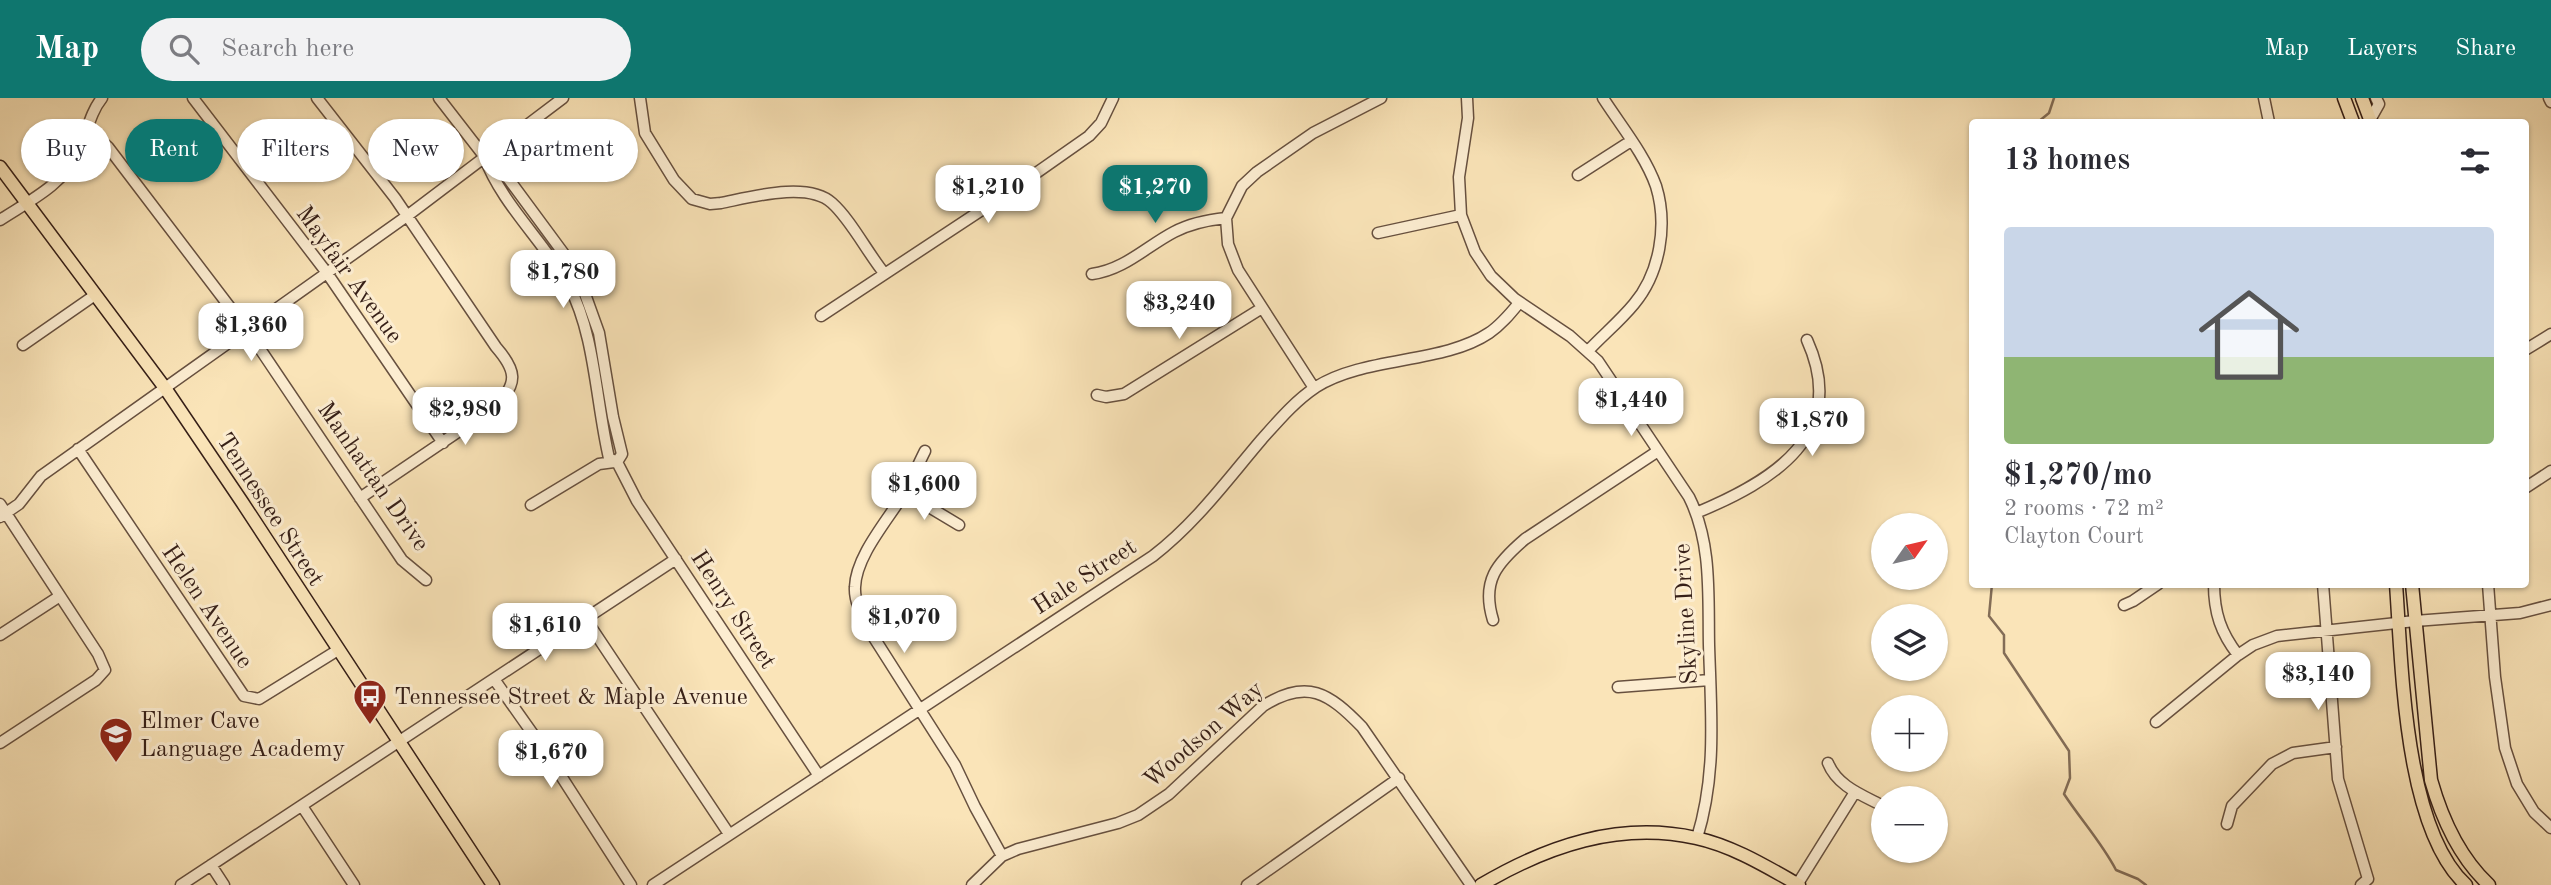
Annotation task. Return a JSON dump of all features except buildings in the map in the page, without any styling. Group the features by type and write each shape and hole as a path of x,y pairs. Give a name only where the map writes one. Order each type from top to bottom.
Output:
{"main road":[{"path":"2344,98 2352,119"},
{"path":"2362,98 2369,119"},
{"name":"Tennessee Street","path":"0,167 165,388 492,885"},
{"path":"2396,588 2417,789 2428,822 2446,859 2468,885 2485,883 2453,836 2440,810 2431,780 2412,588"},
{"path":"1480,885 1534,856 1570,843 1597,836 1662,833 1697,838 1755,860 1798,885"}],"street":[{"path":"90,119 102,98"},
{"name":"Mayfair Avenue","path":"193,98 327,273 443,443"},
{"path":"317,98 407,216 511,365 512,382 505,397 479,419 360,498"},
{"name":"Henry Street","path":"439,98 478,148"},
{"path":"534,119 563,98"},
{"path":"640,98 645,133 674,180 692,199 710,204 793,192 816,193 831,202 884,273"},
{"path":"821,316 1089,136 1101,123 1113,98"},
{"path":"1314,388 1238,270 1228,244 1226,218 1242,186 1257,172 1313,133 1381,98"},
{"name":"Skyline Drive","path":"1467,98 1468,118 1459,177 1461,215 1468,236 1483,264 1500,286 1519,303 1588,351 1598,361 1696,513 1707,560 1711,773 1697,838"},
{"path":"1588,351 1643,291 1659,249 1660,206 1655,186 1644,161 1603,98"},
{"path":"2264,98 2268,119"},
{"path":"2371,119 2379,104 2376,98"},
{"path":"1578,175 1631,141"},
{"name":"Manhattan Drive","path":"111,151 248,331 402,560 426,580"},
{"path":"0,743 96,680 105,670 98,654 2,511 19,504 41,476 248,331 407,216 478,161"},
{"path":"0,220 57,182"},
{"name":"Henry Street","path":"494,182 557,267 579,308 587,335 600,421 609,458 617,462 637,501 819,776"},
{"path":"1378,233 1461,215"},
{"path":"1093,274 1107,272 1173,232 1199,221 1226,218"},
{"path":"23,345 95,295"},
{"name":"Hale Street","path":"653,885 1179,537 1284,414 1314,388 1326,381 1372,366 1451,348 1477,339 1502,323 1519,303"},
{"path":"1097,395 1106,397 1124,394 1262,308"},
{"path":"2529,348 2551,334"},
{"path":"1696,513 1734,497 1751,486 1783,463 1807,439 1817,409 1819,391 1815,358 1807,340"},
{"name":"Helen Avenue","path":"78,449 244,696 259,699 338,650"},
{"path":"926,451 861,561 855,594 871,633 955,765 1002,856"},
{"path":"1493,620 1488,604 1488,587 1493,573 1510,552 1525,539 1658,451"},
{"path":"531,505 599,464 617,462"},
{"path":"2529,485 2551,471"},
{"path":"904,492 959,525"},
{"path":"181,885 676,559"},
{"path":"2124,605 2152,588"},
{"path":"2214,588 2218,621 2238,655"},
{"path":"2323,588 2338,779 2368,879 2361,885"},
{"path":"2488,588 2495,677 2505,748 2517,784 2534,812 2551,828"},
{"path":"0,635 60,596"},
{"path":"2156,722 2238,655 2253,645 2277,636 2519,613 2551,605"},
{"path":"585,618 729,834"},
{"path":"494,679 547,754 631,885"},
{"path":"1618,687 1710,680"},
{"name":"Woodson Way","path":"972,885 1002,856 1018,849 1069,838 1138,815 1169,794 1263,706 1281,694 1294,691 1309,691 1329,698 1345,709 1362,727 1471,885"},
{"path":"2227,824 2232,806 2272,764 2293,753 2336,747"},
{"path":"1828,763 1833,775 1855,792 1871,800"},
{"path":"1247,885 1399,778"},
{"path":"1798,885 1855,792"},
{"path":"302,806 354,885"},
{"path":"211,865 224,885"}],"waterway":[{"path":"2042,119 2049,113 2054,98"},
{"path":"1992,588 1989,616 2004,635 2004,653 2069,751 2070,778 2064,794 2116,870 2146,885"}],"place":[{"name":"Tennessee Street & Maple Avenue","path":"370,726"},
{"name":"Elmer Cave Language Academy","path":"116,764"}]}
